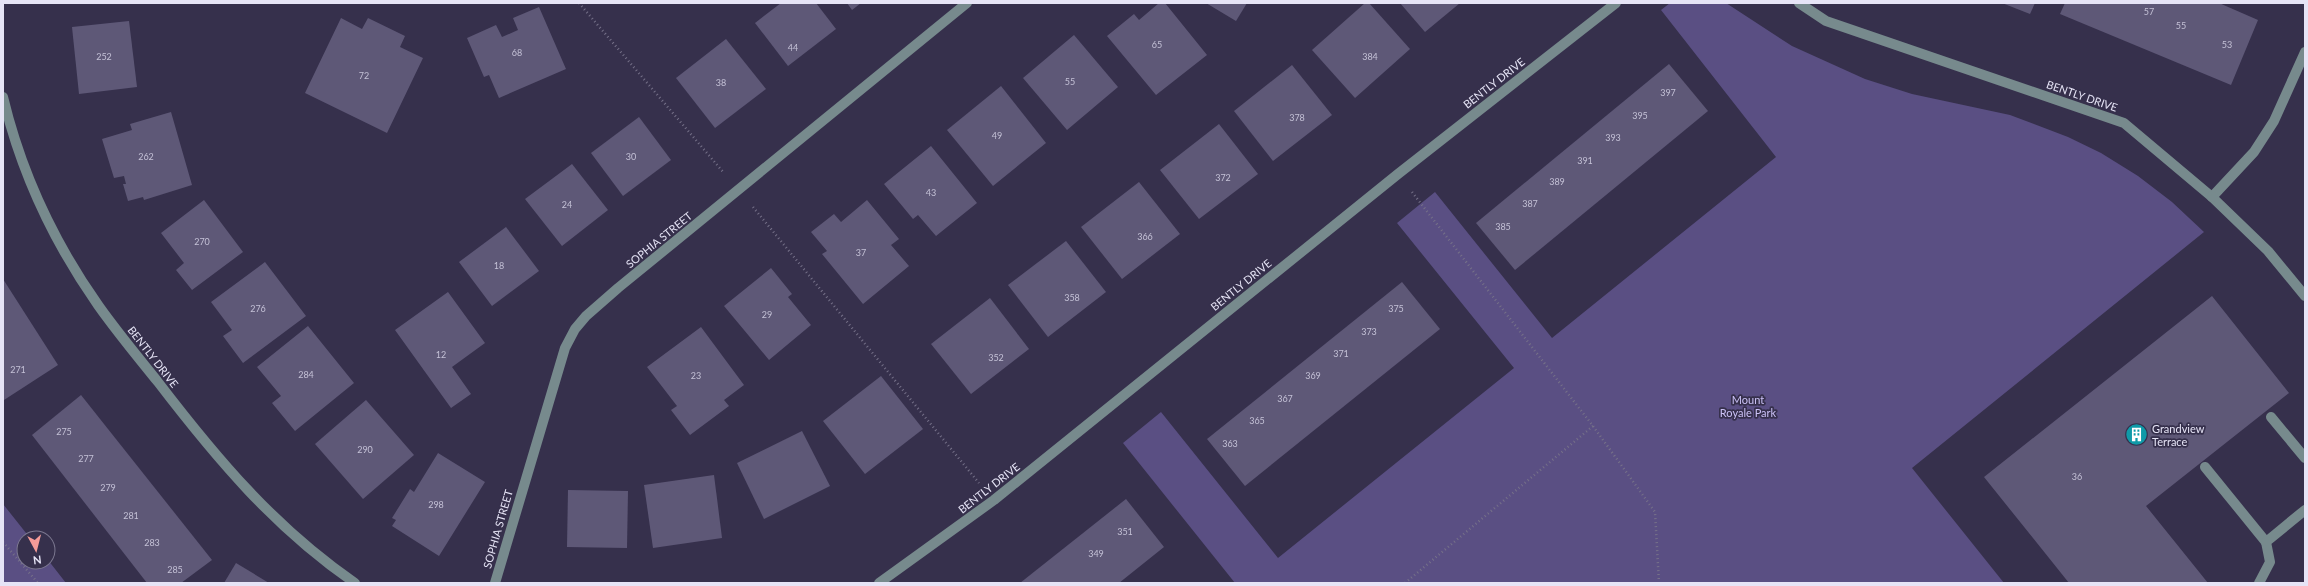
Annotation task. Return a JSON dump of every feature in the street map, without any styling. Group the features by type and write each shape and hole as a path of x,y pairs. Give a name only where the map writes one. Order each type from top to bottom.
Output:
{"street":[{"name":"SOPHIA STREET","path":"495,583 549,394 565,348 575,329 586,316 618,288 967,3"},
{"name":"BENTLY DRIVE","path":"879,583 994,500 1398,174 1616,3"},
{"name":"BENTLY DRIVE","path":"1799,3 1826,21 2124,123 2212,197 2268,251 2305,296"},
{"path":"2212,197 2254,152 2274,121 2305,52"},
{"name":"BENTLY DRIVE","path":"3,97 11,131 38,202 56,237 98,305 197,432 248,492 303,544 355,583"},
{"path":"2271,417 2305,458"},
{"path":"2205,467 2266,542 2270,562 2259,583"},
{"path":"2266,542 2305,510"}],"path":[{"path":"579,3 738,190 994,500"},
{"path":"1398,174 1593,426 1655,512 1659,583"},
{"path":"1405,583 1593,426"},
{"path":"3,542 38,583"}],"green space":[{"name":"Mount Royale Park","path":"1670,3 1726,3 1792,46 1865,79 1912,94 2010,115 2068,137 2101,153 2138,176 2172,202 2204,232 1912,468 2004,583 1235,583 1123,443 1161,412 1278,558 1514,368 1397,223 1435,192 1552,338 1776,157 1661,10"},
{"path":"3,504 24,530 16,530 16,570 56,570 66,583 3,583"}],"building":[{"path":"781,3 816,3 836,29 788,66 755,23"},
{"path":"847,3 861,3 852,10"},
{"path":"1159,3 1165,3 1207,55 1156,95 1107,36 1134,14 1139,20"},
{"path":"1206,3 1247,3 1236,21"},
{"path":"1365,3 1369,3 1410,49 1355,98 1312,50"},
{"path":"1400,3 1460,3 1425,32"},
{"path":"2002,3 2035,3 2030,14"},
{"path":"2065,3 2219,3 2258,20 2231,85 2060,14"},
{"path":"539,7 566,69 499,98 489,75 484,77 467,38 496,25 502,37 518,30 513,18"},
{"path":"341,18 362,29 368,18 405,36 400,47 423,58 387,133 305,93"},
{"path":"129,21 137,87 79,94 72,27"},
{"path":"1074,35 1118,87 1067,130 1023,78"},
{"path":"726,39 766,89 715,128 676,78"},
{"path":"1669,64 1708,111 1515,270 1476,223"},
{"path":"1292,65 1332,115 1273,161 1234,111"},
{"path":"1001,86 1046,143 993,186 947,130"},
{"path":"171,112 192,185 144,200 143,197 128,201 123,184 126,184 124,176 114,178 102,139 132,130 130,124"},
{"path":"639,117 671,160 623,196 591,153"},
{"path":"1219,124 1258,174 1199,219 1160,170"},
{"path":"931,146 977,203 936,236 918,215 913,219 884,184"},
{"path":"572,164 608,210 562,246 525,199"},
{"path":"1139,182 1180,234 1122,279 1081,227"},
{"path":"204,200 243,252 192,290 176,270 184,263 161,233"},
{"path":"867,200 899,239 891,245 909,266 863,304 822,254 827,251 811,232 834,214 841,222"},
{"path":"506,227 539,271 492,306 459,262"},
{"path":"1066,241 1106,292 1048,337 1008,285"},
{"path":"265,262 306,316 243,363 223,336 232,330 211,302"},
{"path":"771,268 792,294 788,297 811,325 769,360 724,306"},
{"path":"3,279 58,365 4,400 3,398"},
{"path":"1402,282 1440,329 1245,486 1207,439"},
{"path":"448,292 485,343 452,367 471,394 451,408 395,330"},
{"name":"Grandview Terrace","path":"2212,296 2289,393 2146,506 2208,583 2069,583 1984,477"},
{"path":"990,298 1029,349 971,394 931,344"},
{"path":"308,326 354,383 295,431 272,403 281,396 257,367"},
{"path":"701,327 744,385 724,400 729,406 690,435 671,410 677,406 647,367"},
{"path":"881,376 923,429 865,474 823,421"},
{"path":"81,395 212,560 181,583 147,583 32,435"},
{"path":"366,400 414,455 363,499 315,444"},
{"path":"802,431 830,486 764,519 737,463"},
{"path":"438,453 485,482 439,556 392,526 396,520 392,518 410,489 414,492"},
{"path":"714,475 722,538 653,548 644,485"},
{"path":"568,490 628,491 627,548 567,547"},
{"path":"1126,499 1164,547 1119,583 1020,583"},
{"path":"236,563 269,583 224,583"}],"place":[{"name":"Grandview Terrace","path":"2136,435"}]}
